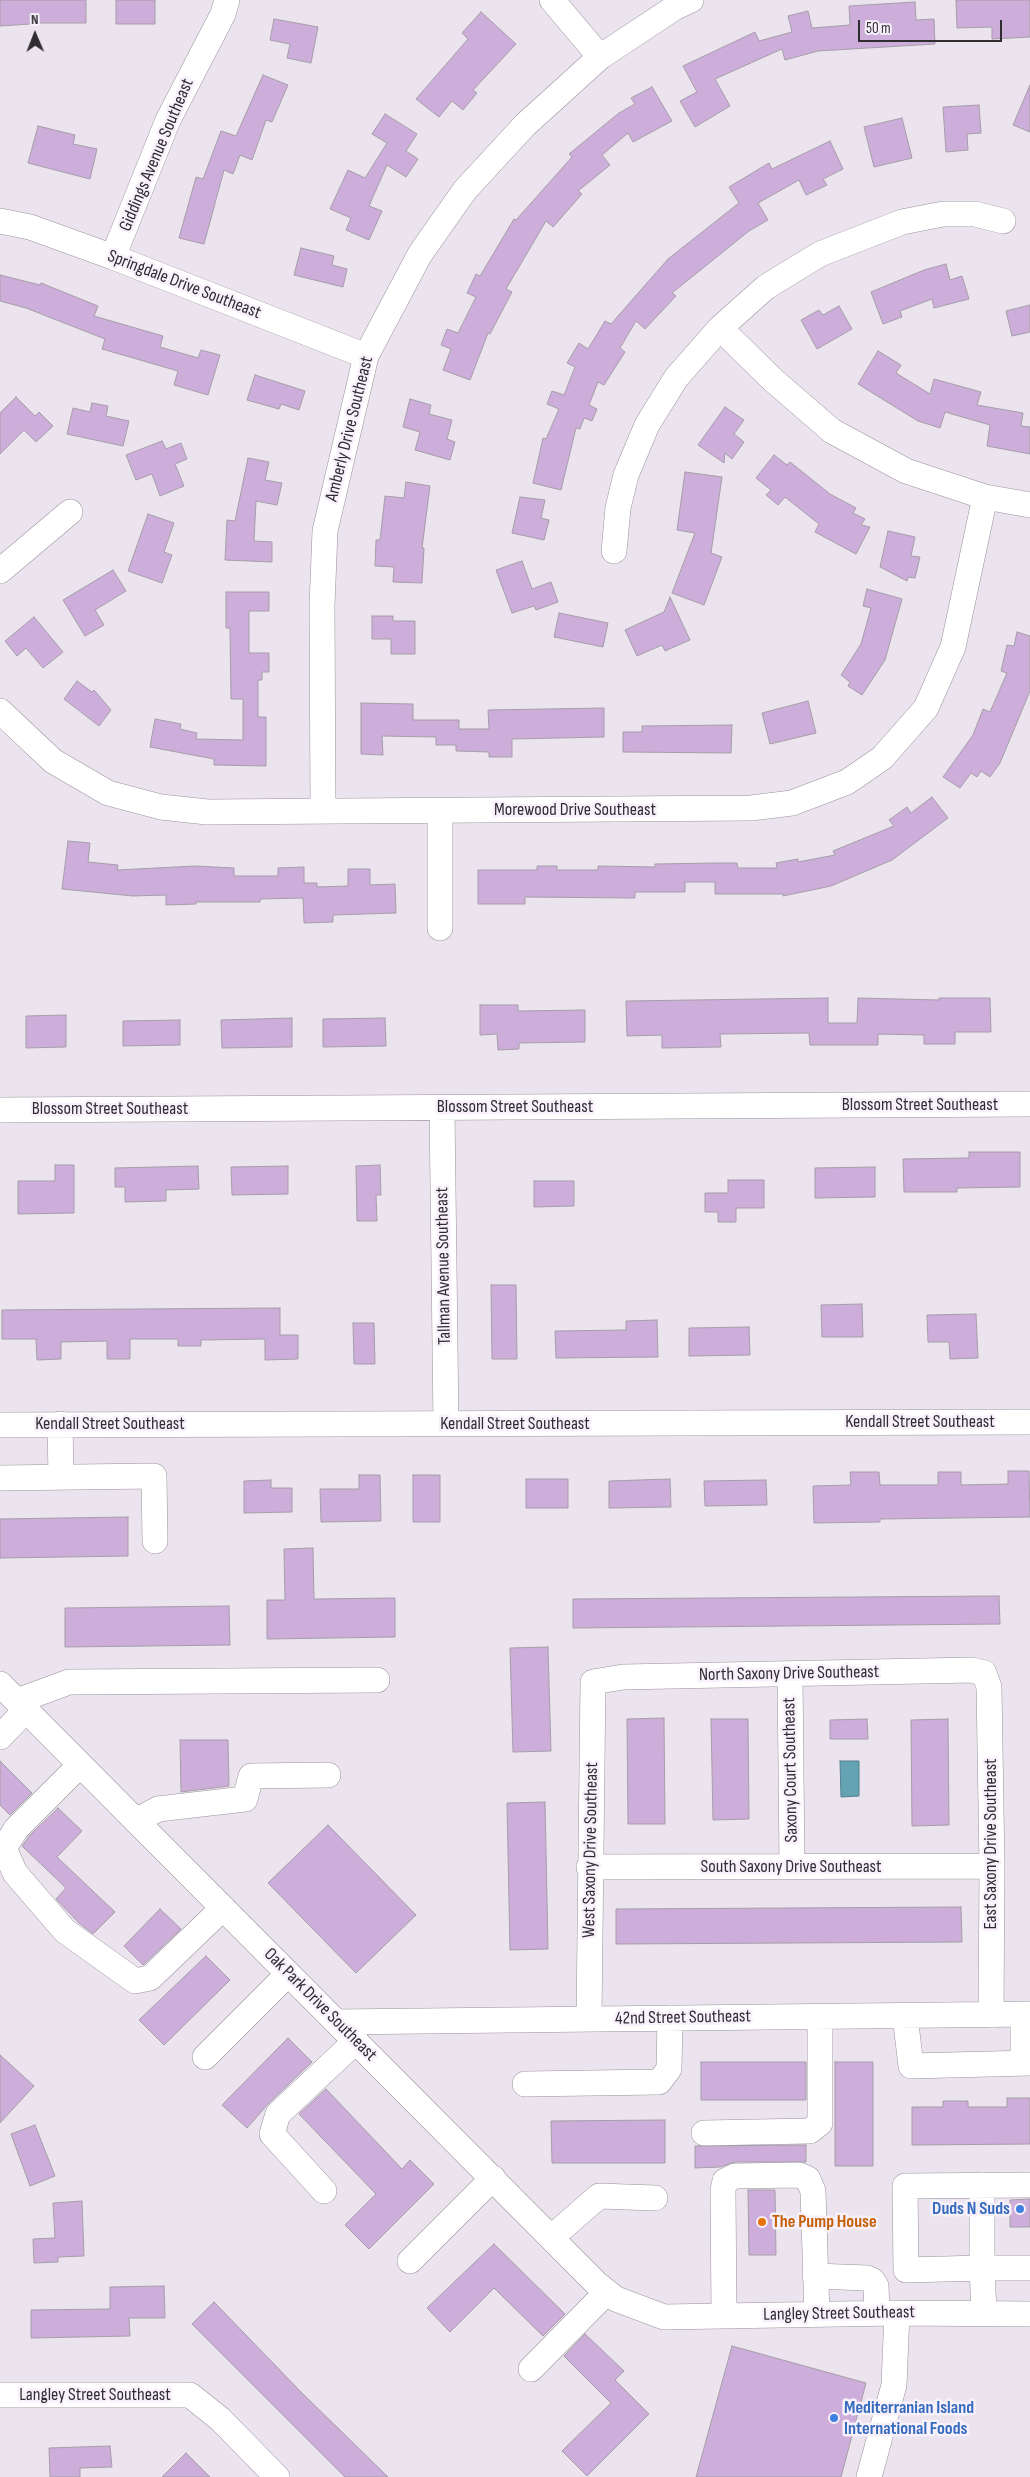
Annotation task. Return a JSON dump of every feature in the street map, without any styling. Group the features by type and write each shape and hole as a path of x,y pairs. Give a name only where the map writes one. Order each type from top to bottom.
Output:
{"street":[{"name":"Giddings Avenue Southeast","path":"113,257 168,120 222,14 227,0"},
{"path":"552,0 600,57"},
{"name":"Amberly Drive Southeast","path":"323,811 322,606 325,531 366,356 420,254 466,190 524,124 600,57 674,8 691,0"},
{"path":"614,551 618,508 626,475 647,425 676,378 720,328 766,287 820,254 902,222 943,214 975,214 1003,221"},
{"name":"Springdale Drive Southeast","path":"0,221 30,227 113,257 366,356"},
{"path":"720,328 773,380 832,431 906,472 985,498 1030,505"},
{"name":"Morewood Drive Southeast","path":"3,720 53,761 108,793 161,806 207,812 751,808 792,802 847,782 882,758 926,708 952,647 985,498"},
{"path":"0,571 70,512"},
{"path":"440,811 440,928"},
{"name":"Blossom Street Southeast","path":"0,1110 1030,1104"},
{"name":"Tallman Avenue Southeast","path":"442,1108 446,1424"},
{"name":"Kendall Street Southeast","path":"0,1424 1030,1422"},
{"path":"60,1424 61,1477"},
{"path":"0,1478 154,1476 155,1541"},
{"name":"North Saxony Drive Southeast","path":"593,1682 623,1677 972,1670 984,1673"},
{"name":"East Saxony Drive Southeast","path":"984,1673 989,1687 992,1866 991,2015"},
{"name":"Saxony Court Southeast","path":"790,1674 792,1867"},
{"path":"0,1737 14,1699 69,1682 377,1680"},
{"name":"West Saxony Drive Southeast","path":"589,2019 589,1867 593,1682"},
{"name":"Oak Park Drive Southeast","path":"14,1699 607,2292 616,2299 648,2313"},
{"path":"80,1765 16,1828 4,1848 15,1873 65,1931 135,1981 150,1978 222,1908"},
{"path":"136,1821 158,1809 245,1799 251,1776 328,1775"},
{"name":"South Saxony Drive Southeast","path":"589,1867 992,1866"},
{"path":"205,2056 288,1974"},
{"path":"905,2016 910,2066 1026,2063 1026,2014"},
{"name":"42nd Street Southeast","path":"337,2022 1026,2014"},
{"path":"704,2133 810,2131 820,2123 820,2017"},
{"path":"525,2084 659,2082 669,2069 670,2018"},
{"path":"324,2191 272,2134 278,2114 356,2041"},
{"path":"724,2316 723,2190 725,2181 735,2176 799,2175 808,2178 813,2191 817,2314"},
{"path":"410,2261 493,2178"},
{"path":"982,2185 984,2313"},
{"path":"1030,2185 905,2186 906,2270 1030,2268"},
{"path":"552,2237 599,2196 655,2198"},
{"path":"815,2276 867,2278 876,2286 887,2313 894,2385 869,2477"},
{"path":"531,2369 607,2292"},
{"name":"Langley Street Southeast","path":"648,2313 664,2317 887,2313 1030,2314"},
{"name":"Langley Street Southeast","path":"0,2395 190,2396 220,2419 277,2477"}],"water":[{"path":"840,1761 859,1761 859,1796 841,1797"}],"building":[{"path":"0,0 86,0 86,23 30,23 0,26"},
{"path":"116,0 155,0 155,24 116,24"},
{"path":"956,0 1030,0 1030,37 992,39 992,27 957,28"},
{"path":"915,2 916,20 934,19 935,44 818,51 785,60 782,49 715,79 730,106 695,127 680,101 697,92 683,66 755,32 759,41 792,32 788,16 808,11 812,28 850,25 849,6"},
{"path":"481,12 516,44 473,90 477,93 463,110 452,101 439,117 416,99 468,39 462,33"},
{"path":"274,19 318,27 311,63 287,58 290,44 270,40"},
{"path":"263,75 288,85 272,122 266,120 252,160 240,155 233,174 224,170 204,244 179,238 196,177 203,179 221,131 236,136"},
{"path":"1030,85 1030,132 1013,125"},
{"path":"652,87 672,121 633,142 628,133 602,155 610,165 578,191 582,194 553,227 546,221 506,289 512,292 490,334 488,333 470,380 443,370 451,349 441,345 447,329 458,333 476,297 467,293 476,274 480,276 514,219 516,220 572,157 569,154 619,113 635,104 631,98"},
{"path":"979,105 981,133 967,134 968,150 946,152 943,107"},
{"path":"385,114 417,134 406,151 418,159 406,177 387,165 369,206 382,211 369,240 346,230 351,218 330,209 348,170 365,178 387,143 372,134"},
{"path":"902,118 912,158 874,167 864,127"},
{"path":"38,126 75,135 73,144 97,149 90,179 28,163"},
{"path":"830,141 843,169 823,179 827,185 806,195 799,180 758,203 768,220 749,231 672,293 676,296 645,329 636,321 620,348 625,352 604,385 598,382 589,405 597,409 592,421 584,418 580,429 576,428 561,490 533,483 543,438 546,439 559,409 547,404 552,391 564,395 575,367 567,363 579,343 588,349 605,321 611,324 668,259 739,203 729,187 769,163 772,169"},
{"path":"301,248 334,256 332,265 347,269 343,287 294,275"},
{"path":"946,264 950,280 962,276 969,299 934,308 932,299 900,311 902,317 883,324 871,292 924,270"},
{"path":"0,275 40,285 41,283 98,306 94,316 163,336 160,347 198,358 201,350 220,355 208,395 174,385 178,371 102,349 105,339 26,308 0,301"},
{"path":"1030,305 1030,332 1012,336 1006,311"},
{"path":"839,306 852,329 817,349 801,320 819,310 823,315"},
{"path":"878,351 901,365 896,373 930,394 934,379 981,392 977,405 1023,413 1021,426 1030,427 1030,454 987,446 990,425 945,412 940,428 918,421 858,384"},
{"path":"255,375 305,391 299,410 281,404 279,409 247,400"},
{"path":"16,397 35,416 39,412 53,426 36,442 24,430 0,454 0,413"},
{"path":"410,399 431,405 429,414 452,420 447,439 455,442 450,460 415,450 420,432 403,427"},
{"path":"92,403 108,406 106,416 129,421 123,446 67,434 73,408 90,412"},
{"path":"725,407 744,420 734,434 744,442 732,459 725,453 724,463 698,445"},
{"path":"162,441 166,449 181,443 187,459 175,464 184,486 160,496 152,474 136,480 126,455"},
{"path":"774,455 787,465 790,462 830,494 856,508 853,513 865,519 861,525 870,527 856,554 815,532 819,524 785,497 778,505 766,495 771,490 756,478"},
{"path":"248,458 269,462 265,480 282,483 277,505 256,501 254,541 272,542 272,562 225,560 227,520 235,521"},
{"path":"685,472 722,477 711,553 722,557 704,605 672,593 695,533 677,530"},
{"path":"406,482 430,486 422,548 424,548 422,583 393,582 394,567 375,566 376,540 380,540 385,496 404,498"},
{"path":"520,497 545,500 541,518 549,520 544,540 512,533"},
{"path":"148,514 174,523 164,552 172,555 162,583 128,571"},
{"path":"888,531 915,537 911,556 920,557 915,578 908,577 907,581 880,567"},
{"path":"522,561 532,589 551,582 558,602 536,610 534,606 512,613 496,570"},
{"path":"113,570 126,591 95,610 104,625 85,636 63,600"},
{"path":"867,589 902,599 885,660 862,695 848,686 850,682 841,675 861,644 871,608 863,606"},
{"path":"226,592 269,592 269,611 249,611 249,653 269,653 269,672 262,672 262,680 258,680 258,717 266,717 266,766 214,765 214,759 150,747 155,719 181,724 180,729 197,733 196,739 243,740 243,699 231,699 230,628 226,628"},
{"path":"670,597 690,640 665,651 662,645 637,656 625,630 664,612"},
{"path":"559,613 608,623 603,647 554,637"},
{"path":"372,616 393,616 393,621 415,621 415,654 391,654 391,639 372,639"},
{"path":"34,617 63,652 43,668 26,648 17,656 5,641"},
{"path":"1017,632 1030,636 1030,691 1000,763 990,777 981,771 977,777 971,773 960,788 943,777 973,735 983,709 990,712 1007,673 1001,671 1007,645 1014,646"},
{"path":"77,681 92,692 94,690 111,710 99,726 64,699"},
{"path":"808,701 816,733 770,744 762,713"},
{"path":"361,703 413,704 413,720 459,720 459,729 489,729 488,710 604,708 604,737 512,739 512,757 489,757 489,752 456,751 456,745 436,745 436,737 382,736 383,755 361,754"},
{"path":"732,725 731,753 623,752 623,732 642,732 642,726"},
{"path":"932,797 948,818 892,860 831,886 783,896 783,894 715,894 715,882 685,882 685,892 635,892 635,898 525,897 525,904 478,904 478,870 537,870 537,866 557,866 557,870 598,870 598,866 655,867 655,864 715,863 737,863 738,868 777,868 776,863 798,859 798,862 835,855 833,851 894,826 889,820 907,807 911,813"},
{"path":"68,841 90,843 88,862 118,865 117,870 195,866 234,868 234,876 278,876 278,868 304,867 304,883 317,883 317,887 348,886 348,869 370,869 370,885 395,884 396,913 333,915 333,922 304,923 303,898 260,899 260,902 196,902 196,904 166,905 166,895 133,896 62,889"},
{"path":"828,998 828,1023 857,1023 858,998 939,1000 939,998 990,998 991,1032 955,1032 955,1044 924,1044 924,1035 878,1034 878,1045 810,1045 809,1033 720,1034 721,1047 662,1048 662,1035 627,1036 626,1001"},
{"path":"480,1005 518,1005 518,1011 585,1010 585,1042 519,1043 519,1049 498,1050 497,1034 480,1035"},
{"path":"66,1015 66,1047 26,1048 26,1016"},
{"path":"292,1018 292,1047 222,1048 221,1020"},
{"path":"385,1018 386,1046 323,1047 323,1019"},
{"path":"180,1020 180,1045 123,1046 123,1021"},
{"path":"969,1152 1020,1152 1020,1187 957,1188 957,1192 904,1192 903,1159 969,1158"},
{"path":"55,1165 74,1165 74,1213 18,1214 18,1181 55,1181"},
{"path":"380,1165 381,1195 376,1195 377,1221 357,1221 356,1166"},
{"path":"198,1166 199,1189 166,1190 166,1201 125,1202 125,1187 115,1187 115,1168"},
{"path":"288,1166 288,1194 232,1195 231,1167"},
{"path":"875,1167 875,1197 815,1198 815,1168"},
{"path":"728,1180 764,1180 764,1208 736,1208 736,1222 718,1222 718,1212 705,1212 705,1193 728,1193"},
{"path":"534,1181 574,1181 574,1206 534,1207"},
{"path":"491,1285 516,1285 517,1359 492,1359"},
{"path":"862,1304 863,1337 822,1337 821,1305"},
{"path":"280,1308 280,1335 298,1335 298,1359 265,1360 265,1339 201,1340 201,1346 178,1346 178,1339 130,1339 130,1359 107,1359 107,1341 61,1342 61,1359 37,1360 36,1339 2,1339 2,1310"},
{"path":"976,1314 978,1358 950,1359 949,1342 928,1342 927,1315"},
{"path":"657,1320 658,1357 556,1358 555,1331 626,1330 626,1321"},
{"path":"353,1323 374,1323 375,1364 354,1364"},
{"path":"749,1327 750,1355 689,1356 689,1328"},
{"path":"1008,1471 1029,1471 1030,1517 880,1519 880,1522 814,1523 813,1486 851,1485 850,1472 879,1472 880,1485 938,1485 938,1472 961,1472 961,1485 1008,1484"},
{"path":"359,1475 380,1475 381,1521 321,1522 320,1489 359,1489"},
{"path":"413,1475 440,1475 440,1522 413,1522"},
{"path":"526,1479 568,1479 568,1508 526,1508"},
{"path":"670,1479 671,1507 609,1508 609,1481"},
{"path":"271,1480 271,1488 292,1488 292,1512 244,1513 244,1481"},
{"path":"766,1480 767,1505 705,1506 704,1481"},
{"path":"128,1517 128,1556 0,1558 0,1519"},
{"path":"313,1548 314,1599 395,1598 395,1637 267,1639 267,1600 285,1600 284,1549"},
{"path":"999,1596 1000,1624 573,1628 573,1599"},
{"path":"229,1606 230,1645 65,1647 65,1608"},
{"path":"548,1647 551,1751 513,1752 510,1648"},
{"path":"664,1718 665,1824 628,1824 627,1719"},
{"path":"711,1719 748,1719 749,1819 713,1820"},
{"path":"867,1719 868,1739 830,1739 830,1720"},
{"path":"948,1719 949,1825 912,1826 911,1720"},
{"path":"180,1740 228,1740 229,1786 181,1792"},
{"path":"0,1761 32,1793 10,1815 0,1805"},
{"path":"545,1802 548,1949 510,1950 507,1803"},
{"path":"58,1808 82,1831 57,1857 115,1912 93,1934 79,1923 56,1899 66,1888 22,1846 30,1835"},
{"path":"328,1825 416,1915 356,1973 268,1883"},
{"path":"961,1907 962,1942 616,1944 616,1909"},
{"path":"160,1909 181,1929 143,1965 124,1946"},
{"path":"206,1956 230,1980 164,2045 139,2020"},
{"path":"288,2038 312,2062 268,2104 247,2128 222,2105"},
{"path":"0,2055 34,2086 0,2123"},
{"path":"701,2062 806,2062 806,2100 701,2100"},
{"path":"835,2062 873,2062 873,2166 835,2166"},
{"path":"326,2089 402,2169 410,2160 434,2184 369,2249 345,2225 376,2194 299,2114"},
{"path":"1007,2098 1030,2098 1030,2144 912,2145 912,2107 943,2107 943,2101 968,2101 968,2107 1007,2107"},
{"path":"665,2120 665,2163 552,2163 551,2121"},
{"path":"35,2125 55,2176 30,2186 11,2134"},
{"path":"806,2145 806,2162 735,2162 720,2167 695,2168 695,2146"},
{"name":"The Pump House","path":"748,2190 775,2190 776,2255 749,2255"},
{"name":"Duds N Suds","path":"1030,2199 1030,2227 1010,2227 1010,2200"},
{"path":"82,2201 84,2256 58,2257 58,2262 34,2263 33,2239 55,2238 53,2203"},
{"path":"494,2244 565,2314 543,2336 494,2288 450,2332 427,2308"},
{"path":"164,2286 165,2318 129,2318 130,2336 31,2338 31,2310 110,2309 110,2287"},
{"path":"214,2302 302,2393 388,2477 345,2477 192,2324"},
{"path":"585,2334 624,2371 615,2380 649,2414 587,2476 562,2451 611,2403 564,2356"},
{"path":"732,2346 866,2383 841,2477 696,2477"},
{"path":"110,2446 112,2467 80,2468 80,2477 50,2477 49,2448"},
{"path":"186,2453 210,2477 162,2477"}],"place":[{"name":"Duds N Suds","path":"1020,2209"},
{"name":"The Pump House","path":"762,2222"},
{"name":"Mediterranian Island International Foods","path":"834,2418"}]}
